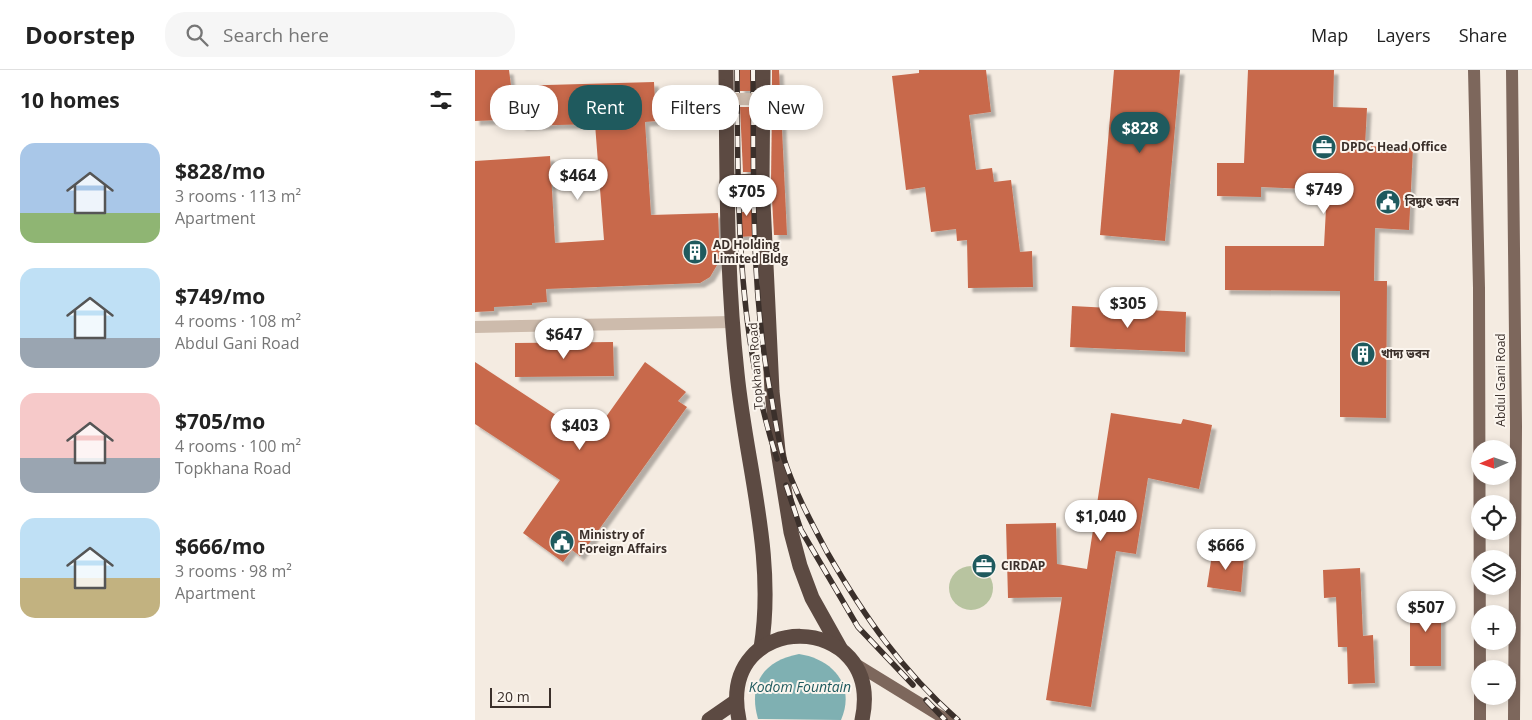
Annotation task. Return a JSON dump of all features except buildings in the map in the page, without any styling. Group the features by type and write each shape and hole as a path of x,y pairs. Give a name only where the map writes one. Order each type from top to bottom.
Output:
{"highway":[{"name":"Topkhana Road","path":"726,70 727,182 732,322 743,421 766,575 766,618 761,648"},
{"name":"Topkhana Road","path":"763,70 762,181 772,391 778,450 791,532 800,566 813,598 840,648"},
{"path":"727,182 762,181"},
{"path":"739,720 735,702 739,676 748,661 761,648 786,636 800,635 821,639 840,648 854,663 865,692 862,720"},
{"path":"709,720 735,702"}],"main road":[{"name":"Abdul Gani Road","path":"1474,70 1479,298 1480,660"},
{"name":"Abdul Gani Road","path":"1513,70 1516,417 1514,720"},
{"path":"854,663 947,720"},
{"name":"Abdul Gani Road","path":"1480,705 1480,720"}],"street":[{"path":"475,327 732,322"}],"green space":[{"path":"967,566 975,566 987,572 993,588 987,604 975,610 967,610 955,604 949,592 949,584 955,572"}],"water":[{"name":"Kodom Fountain","path":"799,654 822,662 838,676 846,696 841,720 758,719 755,695 761,676 776,662"}],"railway":[{"path":"737,70 739,217 747,315 754,364 764,412 777,459"},
{"path":"753,70 755,236 760,319 765,360 783,456 792,481 809,517 827,552 855,598 885,642 919,682 958,720"},
{"path":"786,485 801,530 858,627 913,685"},
{"path":"926,700 945,720"}],"place":[{"name":"DPDC Head Office","path":"1324,147"},
{"name":"বিদ্যুৎ ভবন","path":"1388,202"},
{"name":"AD Holding Limited Bldg","path":"695,252"},
{"name":"খাদ্য ভবন","path":"1363,354"},
{"name":"Ministry of Foreign Affairs","path":"562,542"},
{"name":"CIRDAP","path":"984,566"}]}
